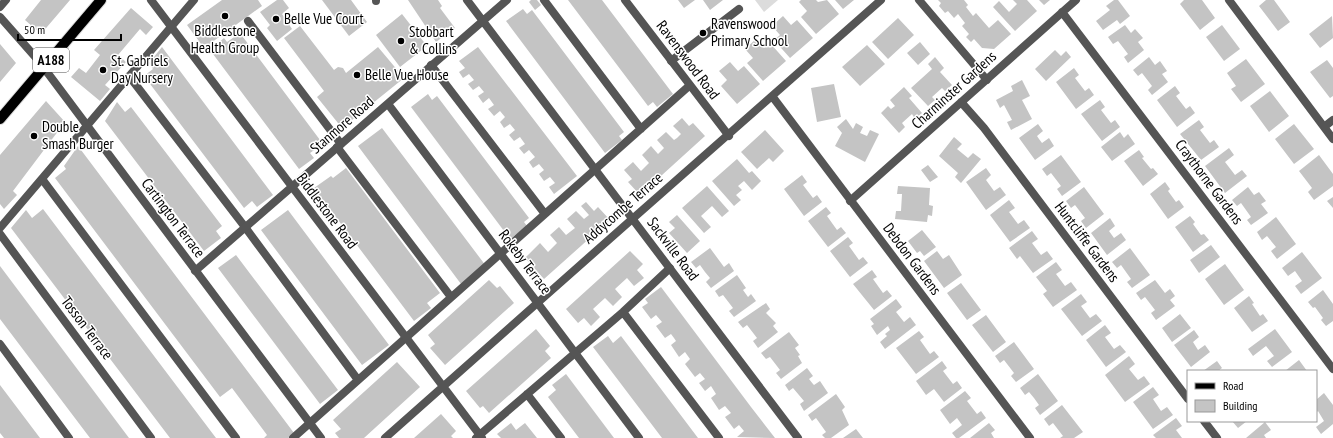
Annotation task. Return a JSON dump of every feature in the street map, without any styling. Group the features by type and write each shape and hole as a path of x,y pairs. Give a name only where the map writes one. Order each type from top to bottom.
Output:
{"main road":[{"name":"A188","path":"0,119 102,0"}],"street":[{"path":"0,7 6,0"},
{"name":"Biddlestone Road","path":"151,0 443,386 479,437"},
{"path":"0,228 194,0"},
{"name":"Sackville Road","path":"467,0 798,438"},
{"name":"Stanmore Road","path":"195,271 507,0"},
{"path":"544,0 641,129"},
{"name":"Ravenswood Road","path":"625,0 729,136"},
{"name":"Addycombe Terrace","path":"385,438 632,218 729,136 881,0"},
{"path":"919,0 987,80"},
{"name":"Charminster Gardens","path":"850,200 1076,0"},
{"path":"1229,0 1333,139"},
{"path":"671,61 739,9"},
{"name":"Craythorne Gardens","path":"1062,12 1333,369"},
{"name":"Cartington Terrace","path":"0,17 44,68 321,438"},
{"path":"248,21 451,297"},
{"path":"431,65 545,214"},
{"path":"128,76 245,227 358,380"},
{"path":"293,438 690,86"},
{"name":"Debdon Gardens","path":"772,96 1030,438"},
{"name":"Huntcliffe Gardens","path":"961,102 984,128 1187,398"},
{"name":"Rokeby Terrace","path":"388,104 639,438"},
{"path":"1324,127 1333,120"},
{"path":"42,179 236,438"},
{"name":"Tosson Terrace","path":"0,234 151,438"},
{"path":"479,437 623,312 670,268"},
{"path":"623,312 719,438"},
{"path":"0,344 69,438"},
{"path":"527,394 561,438"},
{"path":"1205,422 1217,438"}],"shaded area":[{"path":"755,0 778,0 764,12"}],"building":[{"path":"41,0 70,0 41,34 25,20"},
{"name":"Biddlestone Health Group","path":"222,0 258,0 262,6 204,48 187,25"},
{"name":"Belle Vue Court","path":"277,0 283,0 289,8 282,14 292,29 277,41 267,28 270,25 260,12"},
{"path":"322,0 351,0 367,22 349,36"},
{"path":"408,0 438,0 442,6 440,8 455,28 436,42"},
{"path":"531,0 537,0 541,5 535,10 529,2"},
{"path":"568,0 602,0 673,94 657,107 653,102 648,106"},
{"path":"678,0 695,0 684,8"},
{"path":"703,0 723,0 710,10"},
{"path":"801,0 816,0 818,2 827,0 839,14 816,34 801,17 807,11 799,2"},
{"path":"835,0 854,0 843,9"},
{"path":"938,0 964,0 968,5 966,7 973,16 976,13 989,28 998,20 1011,34 994,49 982,48 974,39 971,42 966,37 969,34 962,26 965,23 958,14 954,18 948,11 945,13 939,6 941,3"},
{"path":"1013,0 1027,0 1037,11 1015,31 993,7 999,1 1009,12 1017,4"},
{"path":"1039,0 1050,0 1044,5"},
{"path":"1114,0 1118,0 1130,16 1120,24 1117,20 1103,30 1096,21 1110,10 1106,6"},
{"path":"1184,0 1202,0 1215,18 1200,30 1180,4"},
{"path":"1266,0 1274,0 1290,22 1278,31 1259,6"},
{"path":"131,8 153,27 146,35 140,29 118,55 126,62 105,85 110,89 100,101 71,77 79,68 86,73 100,55 94,50"},
{"path":"523,9 527,14 532,10 624,132 619,136 622,140 605,153 506,21"},
{"name":"Stobbart & Collins","path":"402,14 427,46 400,67 376,35"},
{"path":"783,16 791,25 797,20 813,38 790,58 774,40 780,35 772,26"},
{"path":"1332,16 1333,38 1320,48 1309,34"},
{"path":"898,18 914,35 888,59 872,42"},
{"path":"1125,25 1131,33 1135,29 1143,38 1138,42 1144,50 1128,63 1124,57 1128,54 1118,41 1113,44 1108,37"},
{"path":"1222,25 1240,49 1224,61 1206,37"},
{"name":"Belle Vue House","path":"300,26 334,70 338,67 343,68 346,73 378,47 404,78 342,128 317,97 324,91 284,38"},
{"path":"240,33 323,144 310,153 314,158 299,169 210,50 224,38 227,42"},
{"path":"756,39 764,48 770,43 786,61 763,81 747,63 753,58 745,49"},
{"path":"920,42 930,54 918,65 907,53"},
{"path":"0,44 16,63 0,82"},
{"path":"867,45 885,64 860,86 842,67"},
{"path":"162,47 273,195 257,207 252,201 244,208 144,76 153,69 149,63"},
{"path":"478,47 577,176 554,194 549,187 555,183 550,177 544,181 539,174 544,170 539,164 533,168 529,162 535,157 529,150 524,154 519,148 525,144 520,137 514,141 509,135 515,130 510,124 504,128 500,122 505,117 500,111 494,116 488,109 494,105 489,98 483,103 478,96 484,92 479,86 473,90 468,84 474,80 469,74 463,78 459,72 465,68 459,61"},
{"path":"1055,50 1061,56 1066,51 1071,57 1046,81 1035,69"},
{"path":"935,57 944,68 940,72 952,85 945,91 942,88 932,97 935,100 928,106 911,88 932,69 928,64"},
{"path":"1149,57 1155,65 1160,61 1167,71 1162,74 1168,82 1152,95 1148,90 1152,86 1142,73 1138,76 1133,70"},
{"path":"1246,59 1265,84 1241,102 1231,89 1236,86 1227,73"},
{"path":"1327,60 1333,68 1333,96 1330,98 1310,72"},
{"path":"730,62 738,71 744,66 760,84 737,104 721,86 727,80 719,71"},
{"path":"1074,68 1079,75 1075,78 1085,91 1089,88 1094,95 1076,109 1056,82"},
{"path":"1022,80 1030,96 1022,100 1032,119 1011,130 1007,122 1012,120 1004,105 1000,108 996,100 1013,91 1011,86"},
{"path":"834,84 841,117 817,122 811,88"},
{"path":"1175,86 1180,93 1176,96 1186,109 1190,106 1195,113 1177,127 1157,100"},
{"path":"904,87 912,96 909,98 922,113 915,119 912,114 902,123 905,127 899,133 881,113 888,106 891,109 895,106 890,100"},
{"path":"1270,91 1289,116 1269,132 1250,106"},
{"path":"428,94 432,100 437,96 529,218 524,222 527,226 510,239 411,107"},
{"path":"1100,100 1105,107 1101,110 1111,123 1115,120 1120,127 1102,141 1081,114"},
{"path":"46,101 65,122 13,191 17,195 4,209 0,204 0,155"},
{"path":"117,102 125,112 131,107 222,226 216,231 221,238 204,251 105,121"},
{"path":"682,118 689,126 693,123 705,136 640,195 628,182 632,179 624,170 633,162 641,171 649,163 642,155 651,146 658,154 664,148 657,140 666,132 674,140 681,134 673,126"},
{"path":"846,119 853,129 856,123 863,127 860,133 867,136 870,130 879,134 865,162 835,146 842,133 837,127"},
{"path":"1199,120 1204,127 1200,130 1210,143 1214,140 1219,147 1201,160 1180,134"},
{"path":"1038,124 1043,131 1037,136 1039,139 1042,143 1049,138 1054,146 1035,160 1019,138"},
{"path":"1294,124 1314,149 1294,164 1275,139"},
{"path":"382,128 486,266 461,284 358,146"},
{"path":"765,130 784,151 773,162 769,158 757,169 741,152"},
{"path":"1120,132 1124,138 1128,134 1135,144 1112,161 1101,147"},
{"path":"954,137 962,144 957,149 968,158 973,153 981,159 961,183 955,177 958,173 939,156"},
{"path":"78,146 294,433 288,438 264,438 267,435 232,388 220,397 55,178 66,169 64,166"},
{"path":"1229,148 1234,155 1225,162 1235,175 1242,170 1247,176 1225,193 1205,166"},
{"path":"1139,150 1144,157 1142,158 1151,169 1153,168 1158,174 1143,186 1124,161"},
{"path":"1061,155 1081,182 1062,196 1057,189 1061,186 1051,173 1047,176 1042,169"},
{"path":"1319,155 1333,174 1333,186 1314,200 1308,192 1312,188 1299,171"},
{"path":"737,159 749,173 752,171 761,181 752,190 744,181 738,186 742,190 736,195 741,200 734,206 712,181"},
{"path":"928,165 938,177 930,182 921,170"},
{"path":"346,168 440,293 427,303 431,308 414,321 314,188 331,176 333,178"},
{"path":"986,168 991,175 986,180 994,191 1000,187 1006,195 986,210 966,182"},
{"path":"802,175 807,182 803,185 813,198 817,195 822,202 804,216 784,189"},
{"path":"1165,182 1170,189 1168,191 1176,202 1179,200 1184,207 1168,219 1150,194"},
{"path":"707,186 729,211 722,217 712,206 701,216 711,227 704,233 682,208"},
{"path":"898,186 930,188 929,205 933,206 932,216 928,215 927,222 895,219 896,211 901,211 902,194 897,194"},
{"path":"1084,187 1104,214 1086,228 1081,221 1085,218 1075,205 1071,208 1066,201"},
{"path":"1248,187 1254,195 1259,192 1266,201 1261,204 1268,213 1251,225 1247,220 1251,217 1241,203 1237,206 1232,200"},
{"path":"1333,197 1333,208 1327,201"},
{"path":"1009,200 1015,208 1009,212 1018,224 1024,220 1030,228 1010,242 990,215"},
{"path":"586,202 594,211 598,207 610,220 544,279 525,258 540,243 548,252 557,243 550,235 559,227 566,235 575,228 567,219 576,211 584,219 589,215 581,206"},
{"path":"826,207 831,213 827,216 837,230 841,227 846,233 828,247 808,221"},
{"path":"43,209 216,438 170,438 11,228 26,210 32,218"},
{"path":"288,210 389,345 362,365 261,230"},
{"path":"677,215 700,241 687,253 669,233 675,228 669,222"},
{"path":"1190,216 1195,222 1193,224 1201,235 1204,234 1209,240 1193,252 1175,227"},
{"path":"1276,217 1296,244 1277,259 1271,251 1276,247 1267,236 1262,240 1257,232"},
{"path":"1110,218 1115,226 1109,231 1114,238 1121,233 1126,240 1107,255 1091,233"},
{"path":"922,230 936,247 924,256 920,251 917,253 908,241"},
{"path":"1032,231 1038,239 1032,243 1041,255 1047,251 1053,259 1033,273 1020,256 1017,259 1009,248"},
{"path":"848,237 853,243 849,246 859,260 863,257 868,263 850,277 830,251"},
{"path":"1211,245 1220,257 1199,273 1190,260"},
{"path":"710,248 724,267 729,263 734,271 711,288 706,282 710,278 700,265 696,268 691,262"},
{"path":"1130,248 1150,275 1132,288 1127,282 1131,279 1121,265 1117,268 1112,262"},
{"path":"630,251 643,264 637,270 644,278 634,286 627,278 615,289 622,297 613,306 605,298 593,309 600,317 591,326 584,318 578,323 566,309"},
{"path":"937,251 943,259 949,255 962,275 944,288 924,261"},
{"path":"1302,252 1322,278 1301,294 1295,286 1302,281 1295,271 1288,276 1282,268"},
{"path":"236,255 338,390 320,404 218,268"},
{"path":"1056,262 1062,270 1056,274 1065,286 1071,282 1077,290 1053,307 1043,294 1047,291 1036,277"},
{"path":"1225,264 1244,290 1224,305 1205,279"},
{"path":"0,266 129,438 90,438 0,319"},
{"path":"872,270 877,277 873,279 883,293 887,290 892,296 874,310 853,284"},
{"path":"737,275 746,288 743,290 748,297 751,294 756,301 734,317 729,311 733,308 723,295 719,297 715,291"},
{"path":"489,280 497,288 500,286 514,303 445,365 430,348 435,344 428,335"},
{"path":"1155,280 1165,293 1170,289 1175,296 1170,300 1175,306 1156,320 1151,313 1155,310 1145,297 1141,300 1136,293"},
{"path":"961,283 981,310 967,320 947,293"},
{"path":"661,287 775,438 737,437 744,431 739,425 734,429 725,417 731,413 725,406 719,410 711,398 716,394 711,386 705,391 699,383 705,379 700,373 695,377 685,364 690,359 685,352 679,357 671,345 676,341 674,338 671,334 665,338 656,326 662,322 656,315 651,319 642,307 648,303 645,299"},
{"path":"1323,290 1333,304 1333,321 1326,326 1321,320 1323,318 1315,307 1313,308 1308,302"},
{"path":"1081,294 1087,302 1081,306 1090,318 1096,314 1102,321 1082,336 1061,309"},
{"path":"1249,296 1254,303 1252,304 1260,316 1263,314 1268,321 1252,332 1234,308"},
{"path":"896,299 902,307 896,312 904,322 910,317 916,325 885,349 880,342 887,336 885,334 890,330 888,326 877,335 871,326 874,324 870,319"},
{"path":"766,303 770,309 766,313 776,323 773,326 778,332 758,348 753,341 757,338 747,325 743,328 738,322"},
{"path":"1180,314 1191,328 1172,342 1162,328"},
{"path":"986,315 1006,342 993,352 972,325"},
{"path":"1105,325 1111,333 1105,337 1114,349 1120,345 1126,352 1106,367 1086,340"},
{"path":"536,329 550,346 545,351 551,358 489,413 483,406 480,408 466,391"},
{"path":"1275,329 1292,352 1272,367 1267,361 1274,356 1266,346 1253,356 1248,349"},
{"path":"1194,330 1199,337 1193,342 1198,350 1205,345 1210,352 1191,367 1174,345"},
{"path":"919,331 924,337 920,340 930,354 934,351 939,357 916,374 896,348"},
{"path":"789,332 799,345 795,348 800,355 798,356 802,363 781,379 776,373 780,370 770,357 766,359 761,353"},
{"path":"608,336 613,343 621,336 698,438 662,438 593,347"},
{"path":"1014,342 1034,369 1016,382 1011,376 1014,373 1004,360 1000,363 995,356"},
{"path":"1129,356 1135,364 1129,369 1138,380 1144,376 1150,384 1125,402 1105,375"},
{"path":"1299,360 1306,370 1286,370"},
{"path":"942,361 947,368 943,371 953,384 957,381 962,388 944,402 934,389 926,395 916,381"},
{"path":"1217,361 1222,368 1219,370 1204,370"},
{"path":"397,362 420,387 364,438 339,438 335,433 341,429 333,420"},
{"path":"807,368 813,376 809,379 813,384 814,385 820,381 828,393 804,411 800,404 804,401 793,388 789,391 785,385"},
{"path":"566,374 614,438 579,438 548,397 556,390 552,385"},
{"path":"1038,374 1058,401 1040,415 1035,408 1039,405 1034,398 1029,392 1025,395 1020,388"},
{"path":"0,385 40,438 4,438 0,433"},
{"path":"1153,387 1159,395 1153,399 1161,411 1167,407 1173,415 1153,429 1133,402"},
{"path":"965,391 971,398 967,401 977,414 981,411 986,418 959,438 956,438 952,433 962,425 957,418 950,424 940,410"},
{"path":"1324,393 1333,405 1333,424 1321,434 1316,427 1324,421 1318,411 1317,412 1317,399"},
{"path":"836,394 845,407 842,410 849,425 831,438 825,438 822,435 826,432 816,418 812,421 808,415"},
{"path":"1062,405 1083,432 1074,438 1060,438 1063,436 1053,423 1049,426 1044,419"},
{"path":"441,414 456,431 451,436 453,438 414,438"},
{"path":"1176,418 1182,426 1176,430 1182,438 1156,438 1153,435"},
{"path":"1233,422 1246,422 1238,428"},
{"path":"1265,422 1271,430 1264,435 1266,438 1246,438"},
{"path":"511,423 516,430 525,423 537,438 501,438 497,434"},
{"path":"989,423 995,430 991,433 994,438 970,438"},
{"path":"856,429 863,438 843,438"}],"place":[{"name":"Biddlestone Health Group","path":"225,16"},
{"name":"Belle Vue Court","path":"276,19"},
{"name":"Ravenswood Primary School","path":"703,33"},
{"name":"Stobbart & Collins","path":"401,41"},
{"name":"St. Gabriels Day Nursery","path":"103,70"},
{"name":"Belle Vue House","path":"357,75"},
{"name":"Double Smash Burger","path":"34,136"}]}
